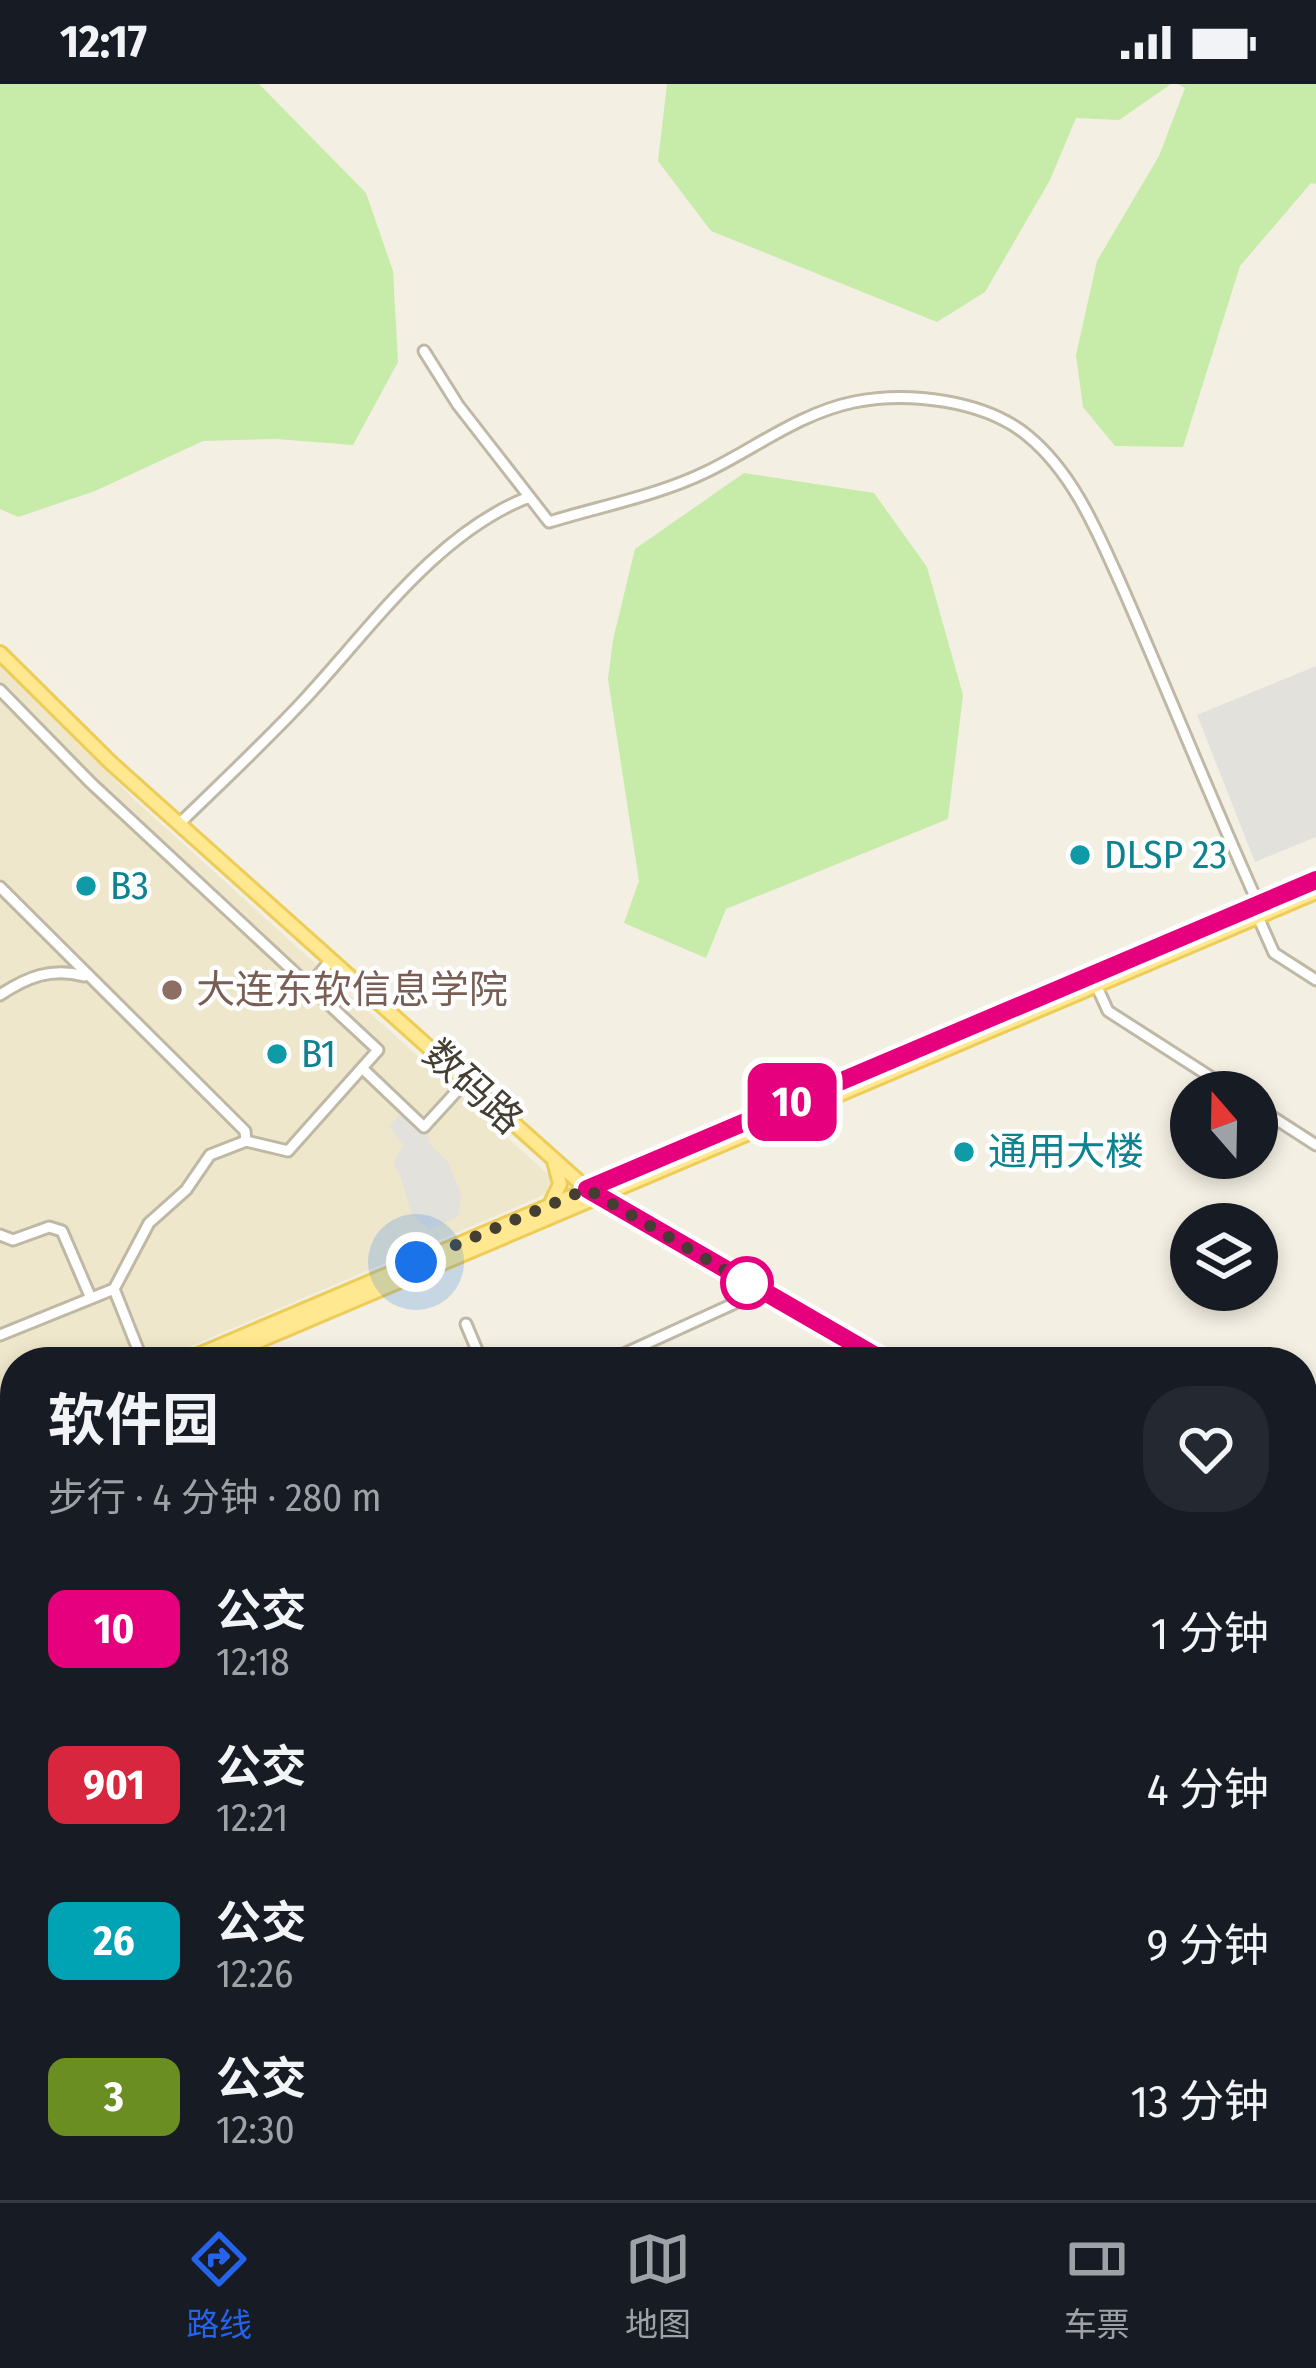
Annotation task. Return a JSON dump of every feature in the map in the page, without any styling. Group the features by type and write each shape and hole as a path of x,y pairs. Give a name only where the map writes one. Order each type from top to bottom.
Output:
{"main road":[{"name":"数码路","path":"0,653 137,787 593,1192 860,1347"},
{"path":"217,1347 550,1204 627,1184 1097,987 1260,912 1316,880"},
{"path":"243,1347 593,1192 1316,892"},
{"path":"550,1204 560,1184 554,1160"},
{"path":"627,1184 624,1196 630,1215"}],"street":[{"path":"424,351 458,405 549,522 701,475 807,418 848,403 882,397 930,398 977,410 1027,435 1071,484 1104,544 1274,953 1316,980"},
{"path":"179,824 275,731 422,572 495,510 529,497"},
{"path":"0,690 117,807 378,1050 288,1151 246,1142 210,1155 186,1190 148,1222 114,1289 0,1335"},
{"path":"117,807 137,787"},
{"path":"0,887 245,1131 246,1142"},
{"path":"310,986 331,960"},
{"path":"0,995 26,977 66,971 89,977"},
{"path":"1097,987 1108,1011 1201,1071"},
{"path":"362,1068 424,1127 466,1081"},
{"path":"1278,1121 1316,1145"},
{"path":"0,1235 13,1240 49,1227 62,1231 90,1296"},
{"path":"639,1347 744,1299 757,1288"},
{"path":"114,1289 137,1347"},
{"path":"466,1324 476,1347"}],"shaded area":[{"name":"大连东软信息学院","path":"0,664 137,802 551,1177 546,1194 189,1347 0,1347"},
{"path":"1316,666 1316,837 1255,862 1197,715"},
{"path":"402,1112 429,1136 429,1143 448,1162 461,1194 459,1216 429,1230 411,1213 393,1164 403,1145 389,1126"}],"green space":[{"path":"0,84 259,84 366,193 393,271 398,362 353,445 276,439 203,441 95,491 18,517 0,509"},
{"path":"667,84 1171,84 1119,120 1076,118 1050,180 985,292 937,322 711,231 658,161"},
{"path":"1178,84 1316,84 1316,184 1311,183 1240,266 1183,447 1115,446 1083,407 1076,355 1097,261 1159,156 1185,88"},
{"path":"744,473 874,493 927,567 963,695 948,819 726,909 706,958 624,923 639,881 608,679 635,549"}],"bus line":[{"name":"10","path":"860,1347 587,1189 1316,880"}],"place":[{"name":"DLSP 23","path":"1080,855"},
{"name":"B3","path":"86,886"},
{"name":"大连东软信息学院","path":"172,990"},
{"name":"B1","path":"277,1054"},
{"name":"通用大楼","path":"964,1152"}],"route":[{"path":"416,1262 587,1189 747,1283"}]}
